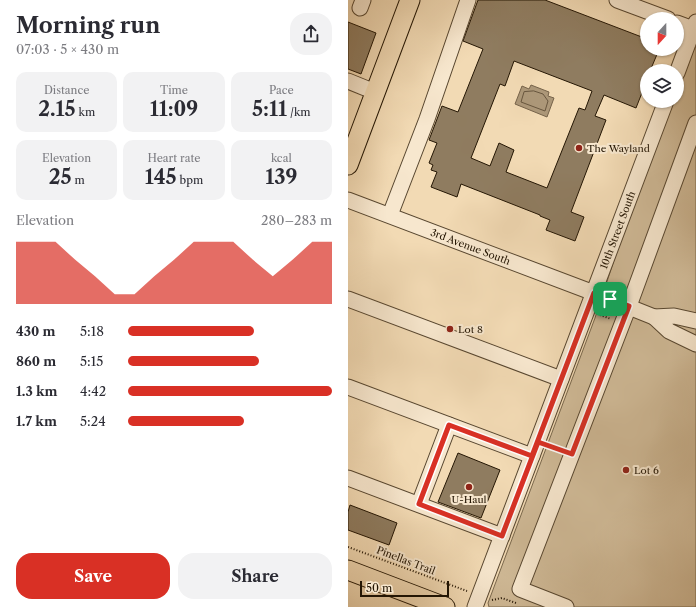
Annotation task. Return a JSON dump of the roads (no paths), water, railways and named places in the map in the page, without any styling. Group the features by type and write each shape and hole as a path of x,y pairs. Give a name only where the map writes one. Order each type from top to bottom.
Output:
{"main road":[{"path":"348,165 410,0"},
{"path":"348,570 445,607"}],"street":[{"path":"390,215 427,119 468,0"},
{"path":"617,0 649,12"},
{"path":"680,64 695,27 684,24"},
{"path":"348,81 375,92"},
{"name":"10th Street South","path":"477,602 663,108"},
{"path":"566,607 520,589 629,306 696,123"},
{"name":"3rd Avenue South","path":"348,200 629,306 654,317"},
{"path":"348,299 561,379"},
{"path":"654,317 674,316 696,321"},
{"path":"654,317 670,331 696,344"},
{"path":"348,387 532,456"},
{"path":"419,504 449,425"},
{"path":"348,478 502,536"}],"water":[{"path":"531,85 549,92 548,96 554,98 547,117 515,104 522,86 529,89"}],"place":[{"name":"The Wayland","path":"579,148"},
{"name":"Lot 8","path":"450,329"},
{"name":"Lot 6","path":"626,470"},
{"name":"U-Haul","path":"469,487"}]}
